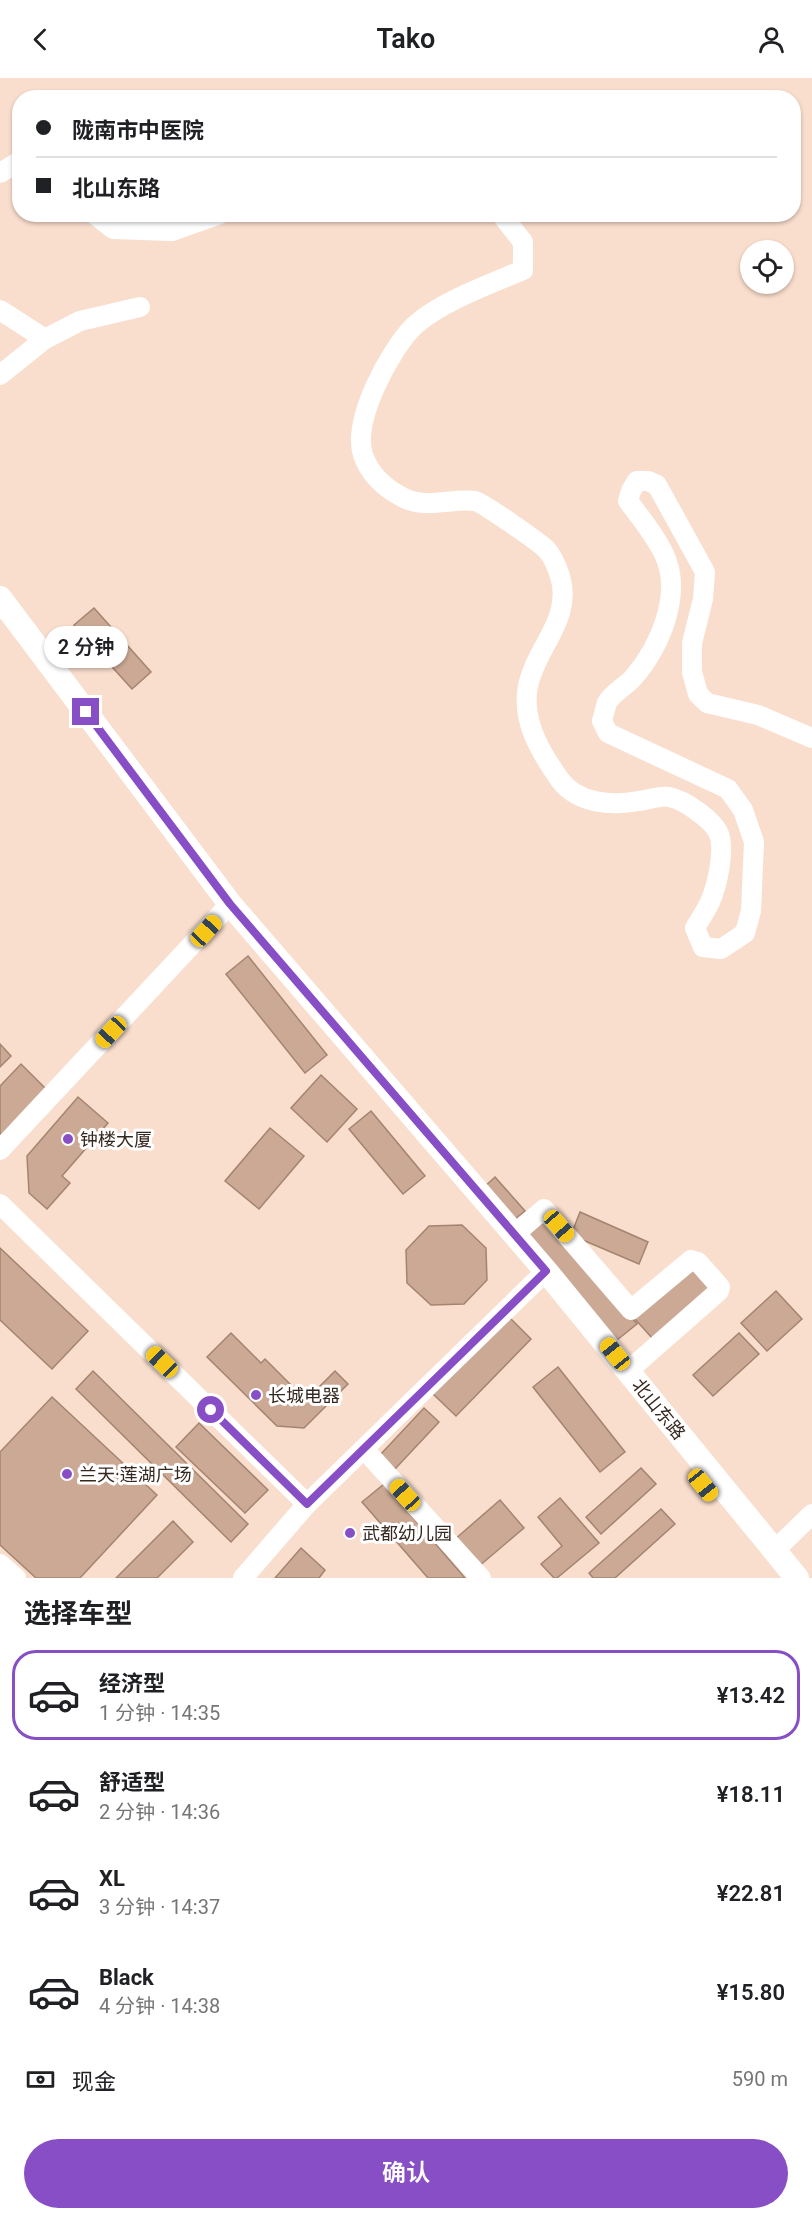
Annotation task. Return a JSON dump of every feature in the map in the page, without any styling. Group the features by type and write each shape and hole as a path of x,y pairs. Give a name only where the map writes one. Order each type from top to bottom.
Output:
{"main road":[{"name":"北山东路","path":"0,598 226,909 515,1234 541,1275 778,1578"},
{"name":"北山东路","path":"0,617 226,909 541,1275 628,1371 797,1578"}],"street":[{"path":"104,222 113,229 172,231 197,222"},
{"path":"507,222 523,242 523,270 452,301 414,326 383,369 367,410 362,432 363,454 373,474 388,489 407,500 476,501 497,512 547,550 557,566 563,586 563,608 543,648 528,686 531,728 540,752 567,788 584,799 625,804 668,796 688,805 705,817 718,832 722,852 711,901 695,928 703,947 721,949 745,933 751,911 754,842 743,810 728,789 608,733 602,721 608,702 634,677 666,624 669,602 666,557 654,536 628,501 638,481 648,480 657,485 705,572 703,599 692,643 692,672 698,694 707,703 758,715 812,738"},
{"path":"0,375 45,339 80,321 140,307"},
{"path":"0,310 45,339"},
{"path":"0,1150 226,909"},
{"path":"0,1204 307,1504"},
{"path":"515,1234 544,1209 632,1310 691,1260 698,1262 720,1287 719,1291 628,1371"},
{"path":"243,1578 307,1504 541,1275"},
{"path":"364,1449 481,1578"},
{"path":"774,1551 812,1514"},
{"path":"0,1564 16,1578"}],"building":[{"path":"94,608 151,672 132,689 74,625"},
{"path":"248,956 327,1055 305,1073 226,974"},
{"path":"0,1044 11,1056 0,1067"},
{"path":"21,1064 46,1089 0,1136 0,1086"},
{"path":"321,1075 357,1109 327,1142 291,1108"},
{"name":"钟楼大厦","path":"78,1097 108,1123 62,1176 70,1183 47,1209 29,1193 27,1156"},
{"path":"371,1111 425,1176 403,1194 349,1129"},
{"path":"270,1128 304,1156 259,1209 225,1181"},
{"path":"495,1177 525,1211 510,1223 481,1190"},
{"path":"580,1212 648,1242 639,1264 571,1235"},
{"path":"547,1218 637,1324 612,1344 522,1239"},
{"path":"462,1225 486,1248 487,1280 464,1304 431,1305 407,1283 406,1250 429,1226"},
{"path":"0,1248 88,1331 52,1369 0,1320"},
{"path":"696,1264 715,1285 653,1339 634,1318"},
{"path":"776,1291 802,1319 767,1351 741,1323"},
{"path":"508,1316 531,1339 456,1416 433,1394"},
{"path":"231,1333 261,1363 265,1359 297,1391 316,1390 335,1371 348,1384 304,1428 277,1426 207,1357"},
{"path":"739,1333 759,1354 713,1396 693,1375"},
{"path":"558,1367 625,1452 600,1472 533,1387"},
{"path":"93,1371 248,1524 231,1542 76,1389"},
{"name":"兰天·莲湖广场","path":"52,1397 157,1495 80,1578 36,1578 0,1545 0,1452"},
{"path":"424,1408 439,1422 395,1469 380,1455"},
{"path":"199,1423 268,1490 245,1513 176,1447"},
{"path":"641,1468 656,1484 601,1534 586,1517"},
{"path":"384,1484 465,1578 428,1578 362,1502"},
{"path":"560,1498 599,1543 557,1578 554,1578 541,1564 562,1546 538,1517"},
{"path":"500,1500 524,1528 478,1567 454,1540"},
{"path":"661,1509 675,1524 615,1578 593,1578 589,1573"},
{"path":"173,1521 193,1542 157,1578 116,1578"},
{"path":"301,1548 325,1570 319,1578 275,1578"}],"place":[{"name":"钟楼大厦","path":"68,1139"},
{"name":"长城电器","path":"256,1395"},
{"name":"兰天·莲湖广场","path":"67,1474"},
{"name":"武都幼儿园","path":"350,1533"}],"route":[{"path":"86,712 230,904 546,1271 307,1504 211,1410"}]}
